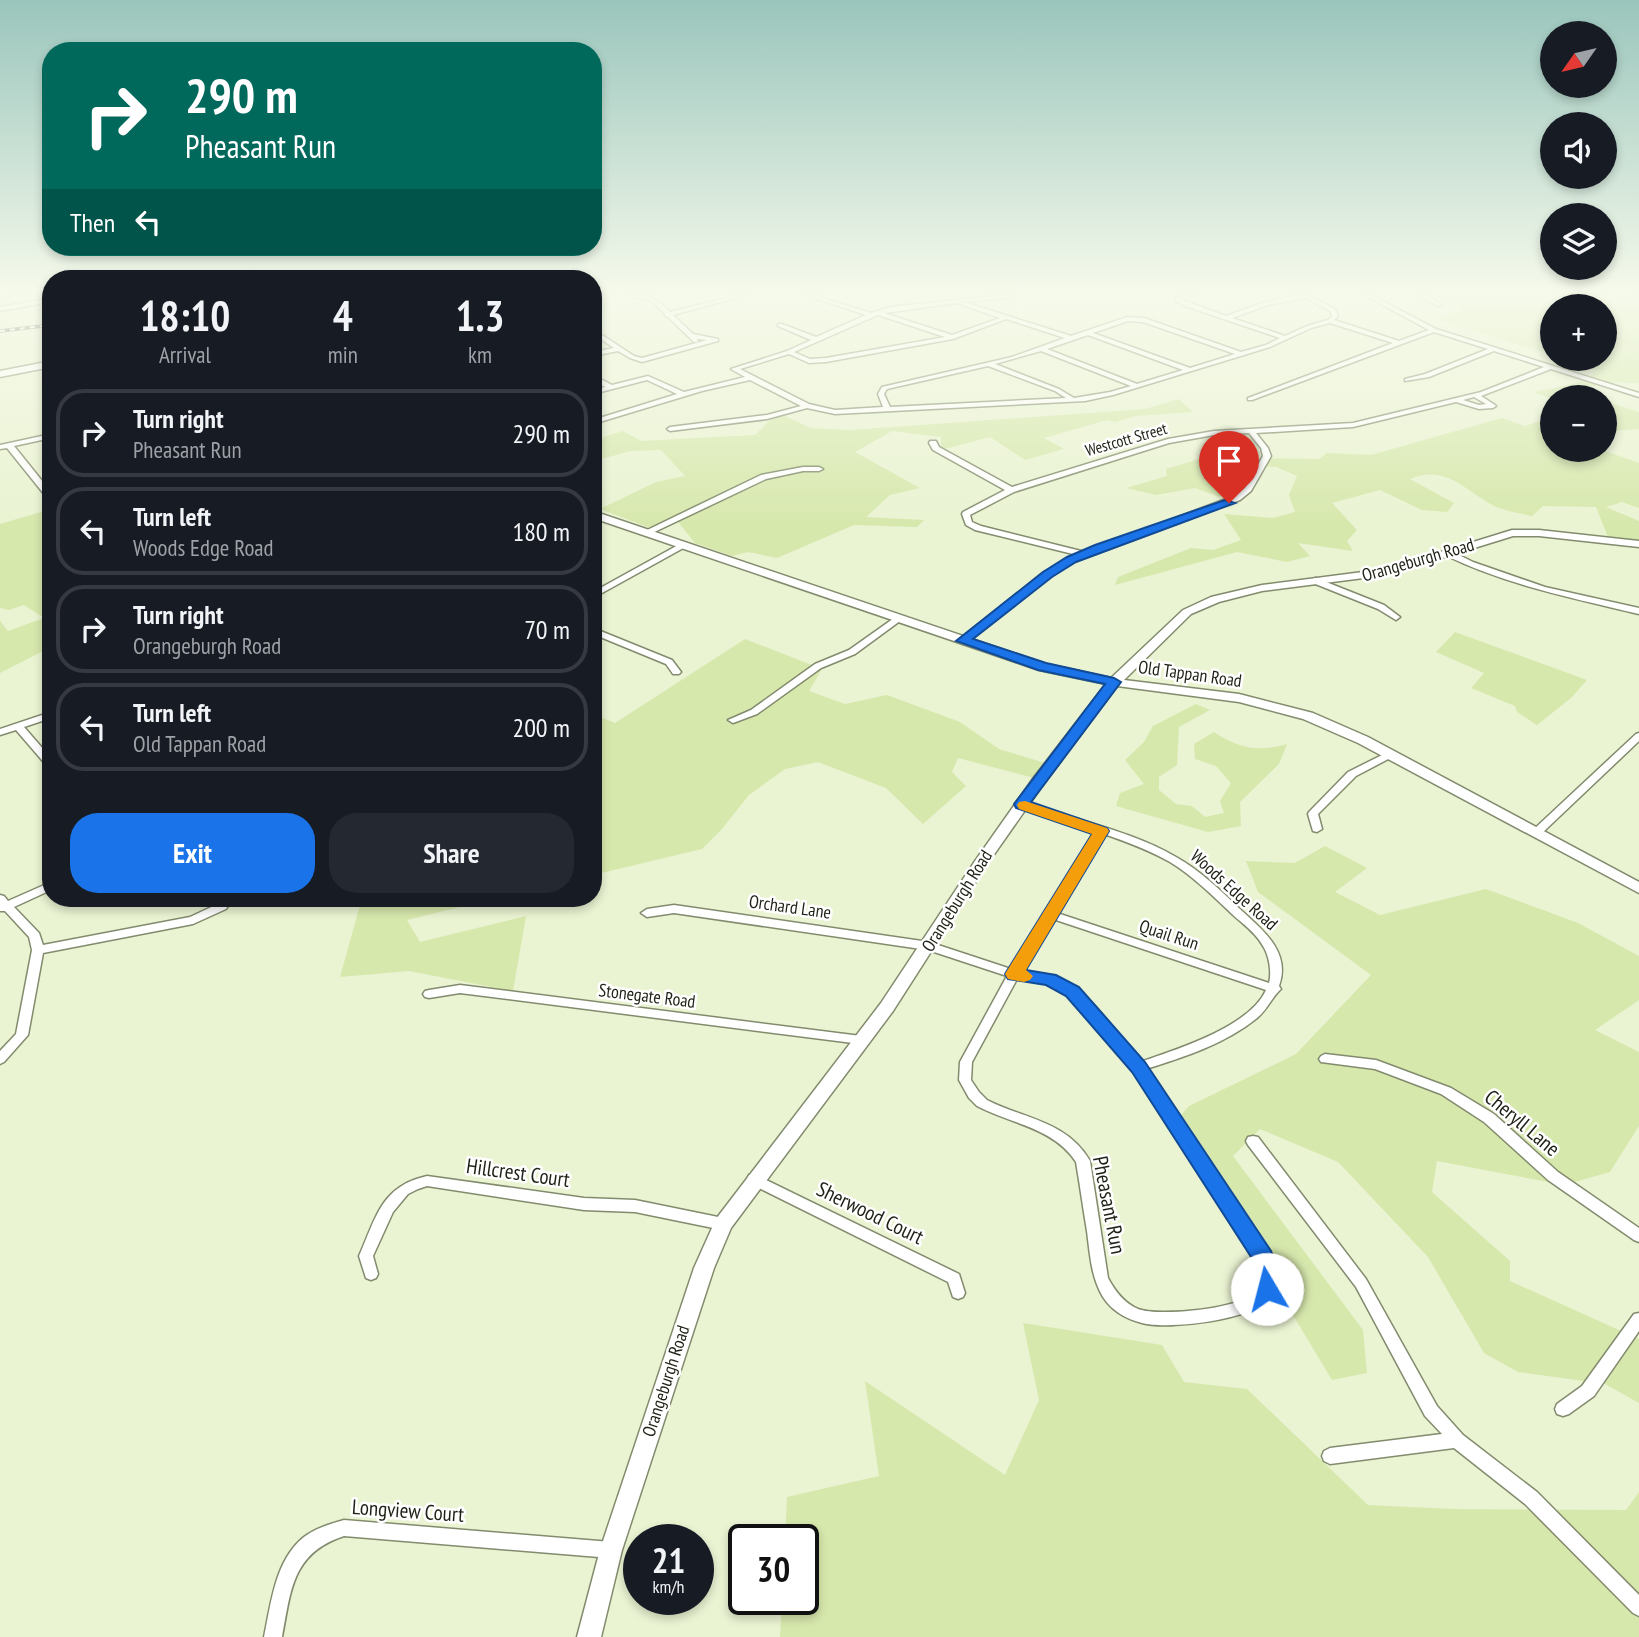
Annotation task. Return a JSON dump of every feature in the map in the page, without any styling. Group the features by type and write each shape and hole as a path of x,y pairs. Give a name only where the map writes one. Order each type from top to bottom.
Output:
{"street":[{"path":"738,371 807,405 843,413 1103,397 1185,371"},
{"path":"888,410 880,394 884,388 957,371"},
{"path":"1008,371 1057,390 1072,399"},
{"path":"1099,371 1137,386"},
{"path":"1250,399 1323,371"},
{"path":"1407,380 1438,371"},
{"name":"Westcott Street","path":"1083,554 978,527 966,520 966,514 1011,490 1168,441 1197,435 1353,425 1475,395 1538,371"},
{"path":"1564,371 1639,395"},
{"path":"604,419 683,394 749,378"},
{"path":"602,389 638,379 652,379 683,394"},
{"path":"602,382 610,387"},
{"path":"1457,400 1479,407 1493,406 1475,395"},
{"path":"670,429 767,417 807,405"},
{"path":"963,641 1047,574 1083,554 1237,498 1248,489 1267,457 1264,448 1251,431"},
{"path":"0,447 42,438"},
{"path":"933,443 936,448 1011,490"},
{"path":"9,445 42,486"},
{"path":"645,533 764,477 803,469 818,469"},
{"name":"Old Tappan Road","path":"602,517 1043,667 1114,682 1216,694 1262,703 1330,724 1639,888"},
{"name":"Orangeburgh Road","path":"589,1637 611,1550 704,1268 723,1224 929,946 979,863 1114,682 1181,617 1195,607 1262,588 1387,572 1520,532 1639,544"},
{"path":"602,591 683,546"},
{"path":"1448,553 1470,564 1543,589 1639,611"},
{"path":"1316,581 1381,607 1396,617"},
{"path":"733,720 754,712 818,666 852,652 897,619"},
{"path":"602,635 670,662 676,672"},
{"path":"0,733 42,718"},
{"path":"19,726 42,753"},
{"path":"1537,832 1639,736"},
{"path":"1317,829 1313,814 1347,779 1390,754"},
{"name":"Woods Edge Road","path":"1021,804 1163,854 1216,892 1267,942 1276,963 1275,989"},
{"name":"Pheasant Run","path":"1101,831 1014,974 966,1062 964,1070 968,1088 991,1108 1054,1132 1079,1152 1083,1161 1101,1279 1114,1300 1124,1309 1150,1320 1160,1321 1241,1310 1252,1305 1267,1289 1268,1268 1138,1067"},
{"path":"0,1059 22,1035 38,950 35,936 2,905 42,889"},
{"path":"38,950 193,920 220,907"},
{"name":"Orchard Lane","path":"647,913 674,909 929,946 1014,974 1050,980 1073,992 1138,1067"},
{"name":"Quail Run","path":"1052,915 1275,989"},
{"name":"Stonegate Road","path":"429,994 460,989 861,1040"},
{"path":"1138,1067 1182,1053 1219,1037 1260,1008 1275,989"},
{"name":"Cheryll Lane","path":"1325,1059 1358,1062 1399,1072 1456,1097 1498,1126 1562,1184 1639,1236"},
{"path":"1253,1141 1362,1283 1430,1411 1457,1440 1531,1497 1639,1607"},
{"name":"Sherwood Court","path":"754,1179 954,1278 958,1293"},
{"name":"Hillcrest Court","path":"372,1274 366,1256 394,1198 402,1189 413,1183 427,1181 584,1204 635,1206 723,1224"},
{"path":"1563,1409 1588,1391 1639,1319"},
{"path":"1330,1456 1457,1440"},
{"name":"Longview Court","path":"273,1637 287,1573 294,1559 304,1547 329,1531 344,1528 611,1550"}],"green space":[{"path":"1597,371 1639,371 1639,383 1569,385"},
{"path":"1179,399 1193,412 1136,416 1115,422 1107,420 1044,438 1064,449 1025,460 990,437 941,450 941,437 892,431 855,452 920,488 890,495 866,517 924,520 917,527 854,525 777,558 748,552 732,556 695,543 675,518 653,529 602,510 656,482 685,476 661,450 630,451 602,459 602,437 623,431 641,441 755,435 775,415 781,414 811,428 851,430 1145,409"},
{"path":"1617,405 1639,412 1639,429 1617,430"},
{"path":"1502,418 1525,426 1540,421 1540,462 1617,462 1617,455 1639,463 1639,508 1622,502 1606,507 1639,521 1639,541 1609,540 1596,507 1543,506 1532,516 1494,506 1445,477 1423,475 1410,479 1454,503 1447,512 1422,510 1380,490 1332,503 1357,530 1347,541 1353,551 1298,543 1310,556 1287,562 1237,552 1115,585 1118,577 1191,548 1213,550 1241,540 1224,514 1273,518 1295,512 1289,495 1297,476 1276,467 1212,464 1207,475 1238,483 1220,497 1195,488 1156,495 1126,488 1167,476 1166,469 1206,457 1319,459 1327,453 1371,455"},
{"path":"42,512 42,617 24,605 9,610 0,608 0,524"},
{"path":"42,619 42,652 0,673 0,621 8,631"},
{"path":"1455,632 1587,680 1571,698 1537,725 1517,712 1515,706 1471,688 1484,673 1436,652"},
{"path":"745,639 822,669 809,691 845,704 887,695 960,722 999,749 1052,765 1042,780 958,758 952,772 966,786 923,824 886,788 818,762 785,769 749,795 702,849 602,873 602,718 615,723"},
{"path":"1196,704 1210,710 1179,727 1177,765 1159,777 1159,790 1176,804 1192,806 1205,817 1224,813 1220,801 1231,783 1216,766 1195,759 1194,744 1214,732 1232,742 1249,747 1267,748 1287,744 1279,764 1240,802 1241,826 1208,832 1116,806 1120,793 1144,784 1125,760 1144,742 1153,726"},
{"path":"1325,846 1367,868 1335,892 1380,915 1486,889 1578,923 1639,956 1639,1000 1595,1030 1639,1052 1639,1126 1610,1172 1564,1185 1437,1161 1432,1192 1510,1261 1510,1281 1639,1339 1639,1403 1605,1384 1518,1372 1484,1353 1428,1257 1338,1162 1260,1129 1233,1156 1363,1330 1367,1373 1332,1380 1176,1121 1189,1106 1296,1054 1371,975 1258,892 1246,861 1295,863"},
{"path":"359,907 460,907 407,920 420,942 526,916 513,991 409,971 340,977"},
{"path":"1023,1323 1162,1345 1184,1382 1247,1389 1368,1505 1453,1509 1626,1510 1639,1492 1639,1637 780,1637 781,1615 819,1615 819,1524 786,1524 787,1497 879,1476 865,1381 1005,1475 1039,1400"}],"slow traffic":[{"path":"1024,976 1014,974 1101,831 1025,805"}],"route":[{"path":"1229,503 1071,560 1047,574 963,641 1031,664 1114,682 1021,804 1101,831 1014,974 1050,980 1073,992 1082,999 1138,1067 1263,1257 1268,1268 1267,1289"}]}
